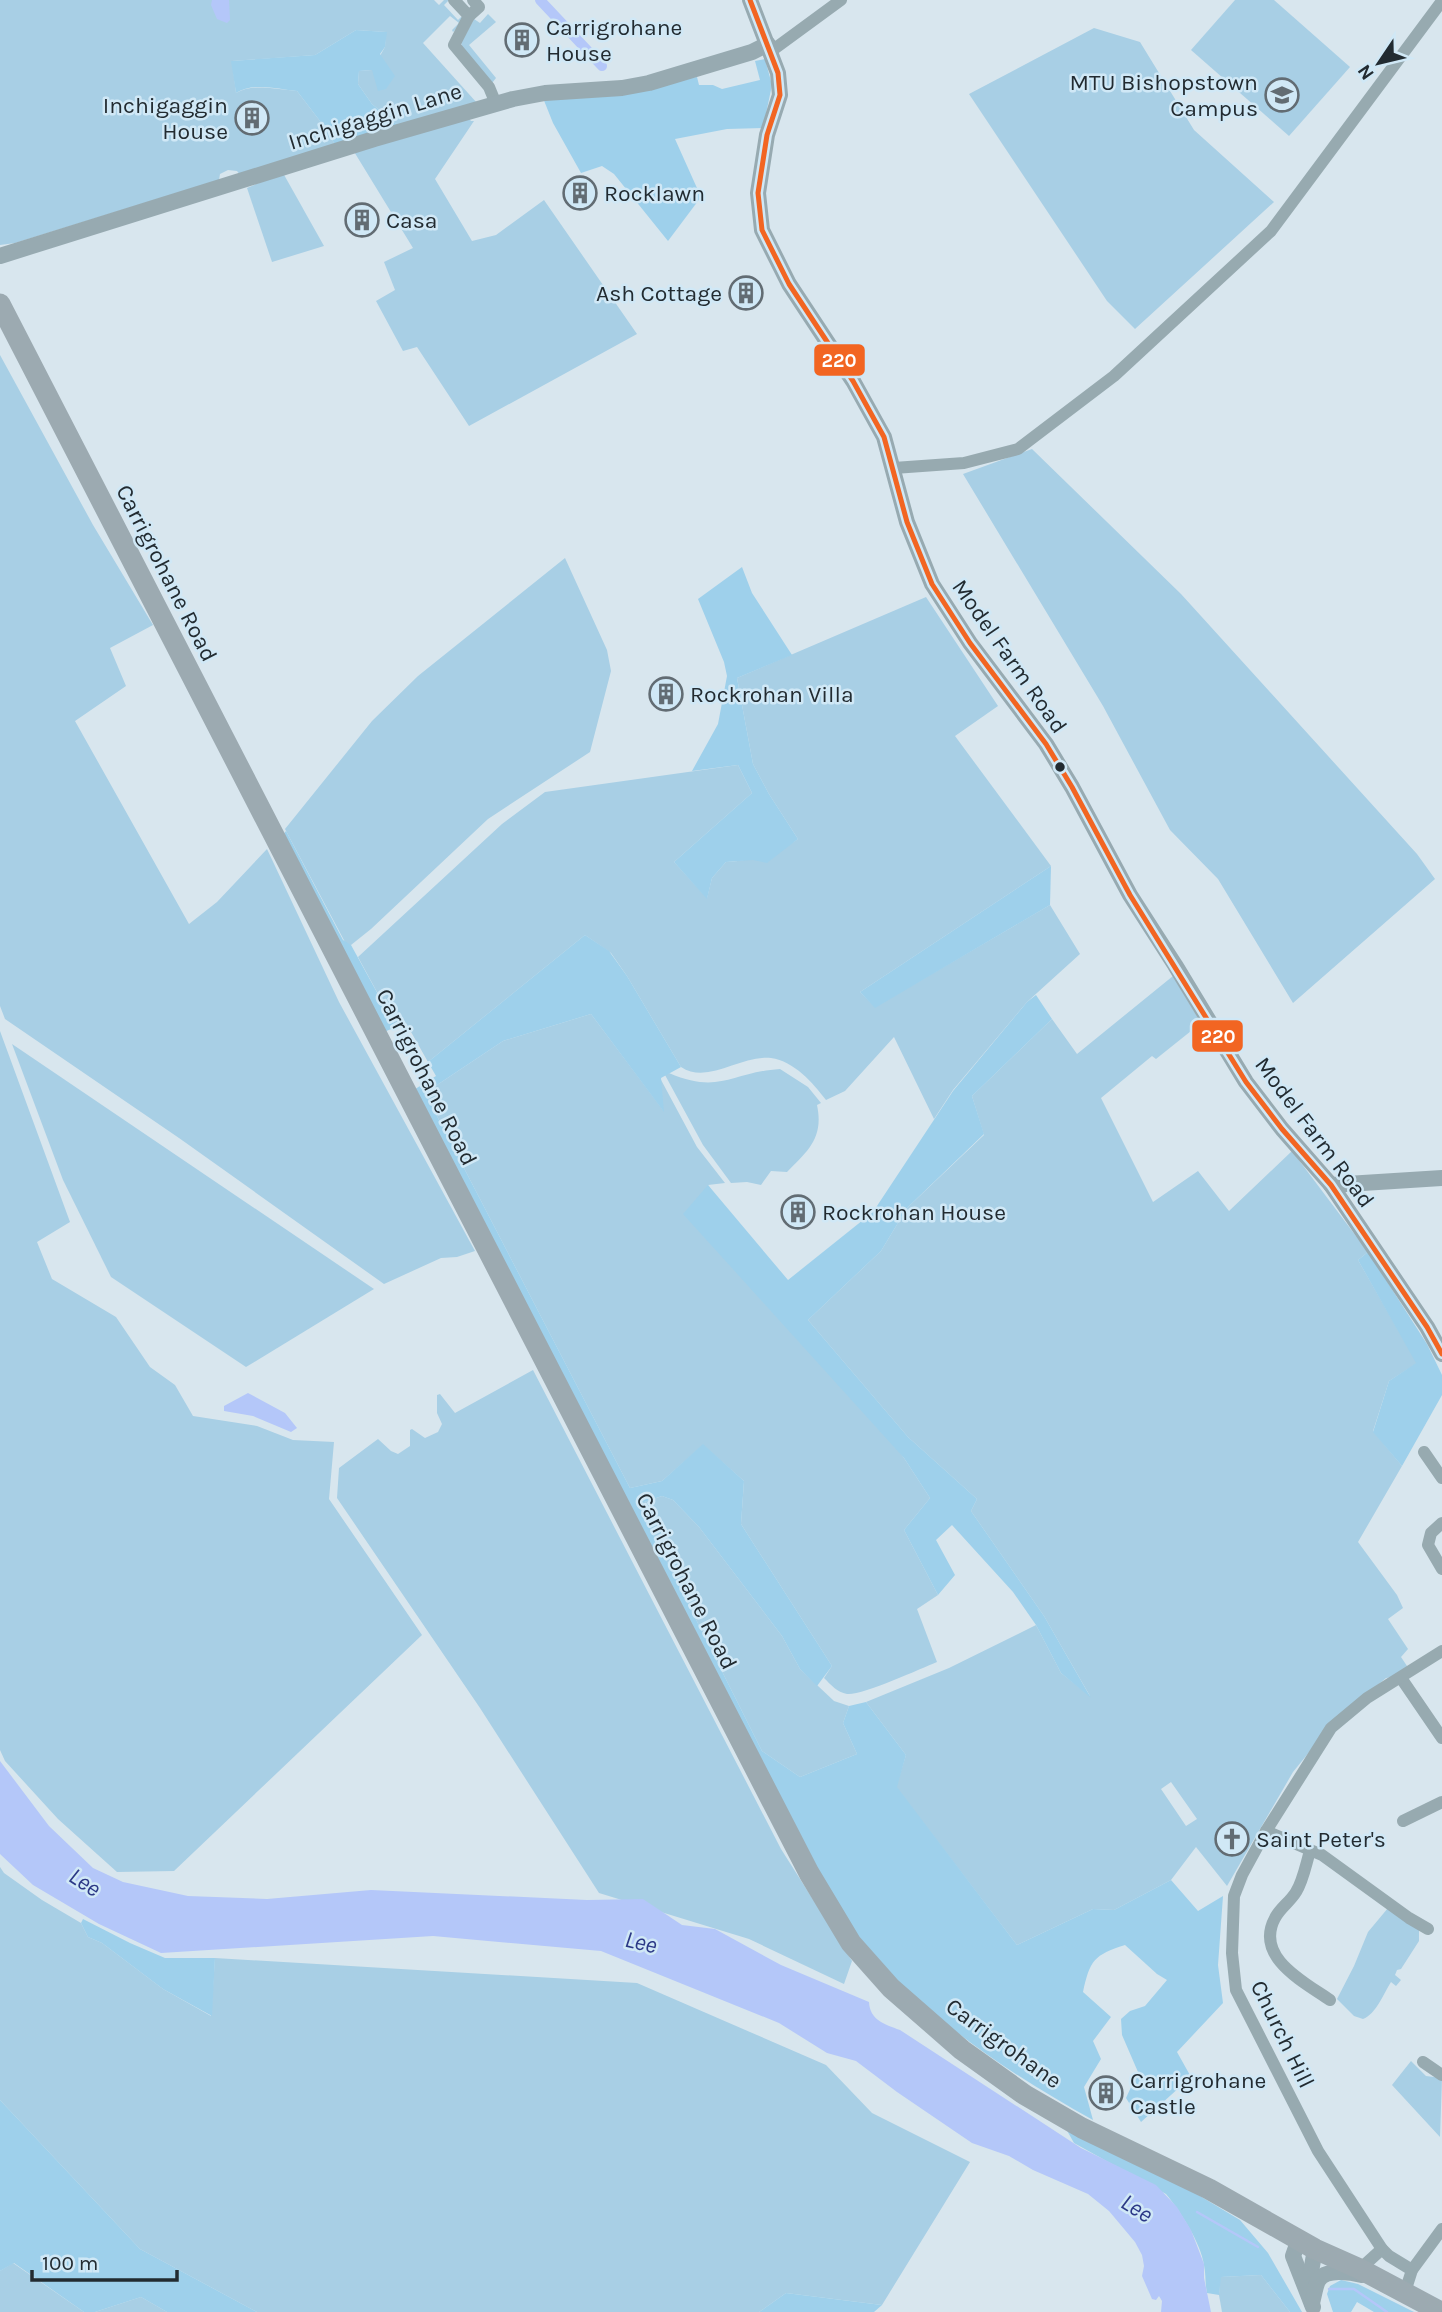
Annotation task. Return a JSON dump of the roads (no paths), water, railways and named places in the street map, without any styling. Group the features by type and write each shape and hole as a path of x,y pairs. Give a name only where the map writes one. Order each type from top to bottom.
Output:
{"highway":[{"name":"Carrigrohane Road","path":"0,304 809,1873"},
{"name":"Carrigrohane","path":"809,1873 831,1912 869,1965 891,1988 962,2050 1025,2095 1082,2128 1209,2189 1307,2244 1441,2312"}],"main road":[{"name":"Model Farm Road","path":"750,0 778,73 780,95 767,135 758,193 762,230 789,284 853,381 884,437 907,522 932,584 970,643 1045,744 1072,787 1130,895 1246,1082 1331,1185 1427,1327 1442,1354"},
{"name":"Inchigaggin Lane","path":"0,256 374,139 496,104 545,93 622,88 649,83 769,48"},
{"path":"1331,1185 1442,1178"},
{"path":"1307,2244 1314,2308"},
{"path":"1314,2308 1319,2279 1325,2274 1348,2273 1380,2279"}],"street":[{"path":"454,0 469,16"},
{"path":"473,0 479,7 469,16 454,45 489,87 496,104"},
{"path":"769,48 841,0"},
{"path":"894,468 964,463 1018,449 1114,376 1271,232 1442,1"},
{"path":"1424,1452 1442,1478"},
{"path":"1442,1523 1431,1533 1428,1545 1442,1569"},
{"name":"Church Hill","path":"1412,2270 1382,2249 1318,2151 1236,1990 1232,1953 1234,1896 1266,1831 1331,1728 1367,1698 1442,1651"},
{"path":"1401,1678 1442,1738"},
{"path":"1403,1821 1426,1808 1442,1803"},
{"path":"1266,1831 1322,1855 1428,1929"},
{"path":"1310,1851 1297,1891 1275,1917 1270,1931 1271,1947 1285,1968 1330,2000"},
{"path":"1423,2062 1442,2075"},
{"path":"1405,2292 1412,2270 1442,2229"},
{"path":"1360,2269 1382,2249"}],"water":[{"path":"212,0 229,0 230,20 227,23 217,19 211,5"},
{"path":"248,1393 285,1413 297,1428 291,1432 253,1416 224,1411 224,1406"},
{"name":"Lee","path":"0,1761 49,1826 93,1868 123,1882 188,1896 267,1899 371,1890 587,1900 643,1899 682,1925 715,1929 781,1965 869,2002 872,2013 879,2021 900,2030 1081,2148 1156,2185 1177,2207 1191,2230 1204,2264 1211,2312 1161,2312 1162,2301 1159,2296 1156,2300 1152,2299 1142,2276 1142,2255 1135,2242 1109,2211 1088,2194 1033,2170 1009,2156 972,2143 856,2061 827,2053 779,2023 601,1951 433,1936 161,1953 99,1924 33,1885 0,1854"}],"waterway":[{"path":"540,0 602,66"},
{"path":"1197,2212 1258,2247"},
{"path":"1329,2289 1354,2289 1387,2312"}],"place":[{"name":"Carrigrohane House","path":"522,40"},
{"name":"MTU Bishopstown Campus","path":"1282,95"},
{"name":"Inchigaggin House","path":"252,118"},
{"name":"Rocklawn","path":"580,193"},
{"name":"Casa","path":"362,220"},
{"name":"Ash Cottage","path":"746,293"},
{"name":"Rockrohan Villa","path":"666,694"},
{"name":"Rockrohan House","path":"798,1212"},
{"name":"Saint Peter's","path":"1232,1839"},
{"name":"Carrigrohane Castle","path":"1106,2093"}]}
